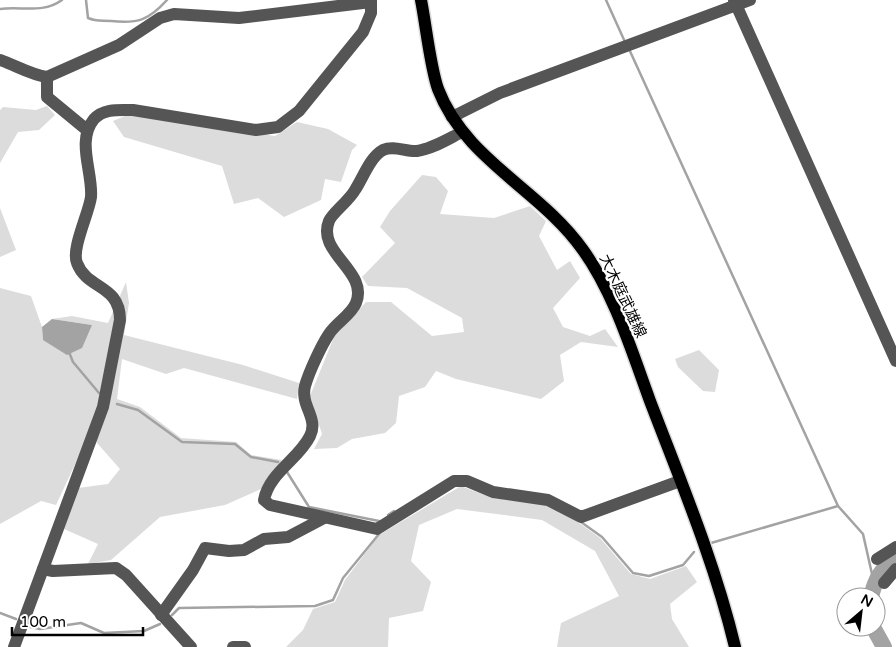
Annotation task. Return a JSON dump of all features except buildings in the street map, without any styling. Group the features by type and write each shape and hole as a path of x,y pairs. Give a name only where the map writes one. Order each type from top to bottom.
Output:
{"main road":[{"name":"大木庭武雄線","path":"421,0 438,88 452,117 462,132 481,153 550,213 583,250 604,287 627,340 680,481 726,609 735,647"}],"street":[{"path":"452,117 500,93 627,46 735,3 750,0"},
{"path":"0,60 21,67 38,76 47,77 119,45 160,18 174,14 239,18 371,1 371,13 363,32 299,111 278,127 256,130 133,110 113,110 95,118 87,130 90,198 75,261 81,273 115,297 120,308 120,320 103,407 14,647"},
{"path":"735,3 896,361"},
{"path":"47,77 47,97 87,130"},
{"path":"462,132 425,149 414,151 394,148 385,149 376,155 352,195 329,220 326,232 331,246 356,280 358,292 356,304 329,334 306,385 303,400 313,422 312,432 306,443 290,459 265,493 264,500 270,505 377,529 454,481 467,481 493,492 548,500 581,517 680,481"},
{"path":"161,615 193,570 205,548 229,551 244,550 264,539 288,537 324,518"},
{"path":"878,559 896,547"},
{"path":"43,569 53,571 116,568 126,575 191,647"},
{"path":"884,583 896,569"},
{"path":"233,647 245,647"}],"shaded area":[{"path":"47,106 55,115 39,130 18,132 0,163 0,110 3,107 36,110"},
{"path":"127,115 275,136 297,122 328,129 357,145 352,150 341,182 325,179 321,200 284,217 258,198 234,204 222,166 124,137 113,121"},
{"path":"422,175 436,177 448,191 440,214 494,218 530,206 546,221 539,236 557,270 570,261 580,278 553,308 563,327 590,336 605,329 618,347 581,342 560,355 564,381 541,399 456,379 436,371 425,387 399,396 396,423 385,433 352,439 337,448 314,449 322,434 310,396 334,337 366,302 391,302 432,336 464,332 462,318 407,288 368,286 362,277 395,243 380,227 390,211"},
{"path":"0,208 16,250 0,257"},
{"path":"126,282 129,303 124,335 243,365 299,383 297,399 184,368 166,374 122,359 117,399 140,407 181,438 236,442 251,455 282,460 261,489 225,505 160,517 111,560 88,564 98,544 64,529 78,488 108,484 120,469 97,443 91,430 56,505 41,501 0,524 0,288 31,296 42,327 43,340 92,325 52,319 72,316 108,323"},
{"path":"52,319 92,325 82,348 67,355 43,340 42,327"},
{"path":"699,350 719,370 715,392 703,391 678,367 675,359"},
{"path":"461,486 492,498 544,504 564,512 600,538 631,574 650,579 686,566 697,582 670,604 672,619 689,647 557,647 561,623 619,596 595,551 542,520 457,509 419,525 411,561 431,582 423,611 389,618 388,647 286,647 303,630 313,609 335,602 345,580 379,535"}],"waterway":[{"path":"0,9 47,7 62,0"},
{"path":"86,0 88,18 129,22 148,16 167,0"},
{"path":"606,0 625,42"},
{"path":"629,49 838,506 863,534 874,583"},
{"path":"69,352 73,362 99,393"},
{"path":"117,404 138,410 182,442 235,444 251,457 278,462"},
{"path":"287,472 309,507 379,521"},
{"path":"711,543 838,506"},
{"path":"388,515 394,511"},
{"path":"581,522 602,537 633,573 649,576 683,565 694,552"},
{"path":"172,615 179,608 315,606 333,600 343,578 379,534"},
{"path":"874,587 886,566 896,559"},
{"path":"0,613 16,619"},
{"path":"30,627 40,629 81,623 104,633 144,631 160,624"},
{"path":"878,637 884,647"}]}
